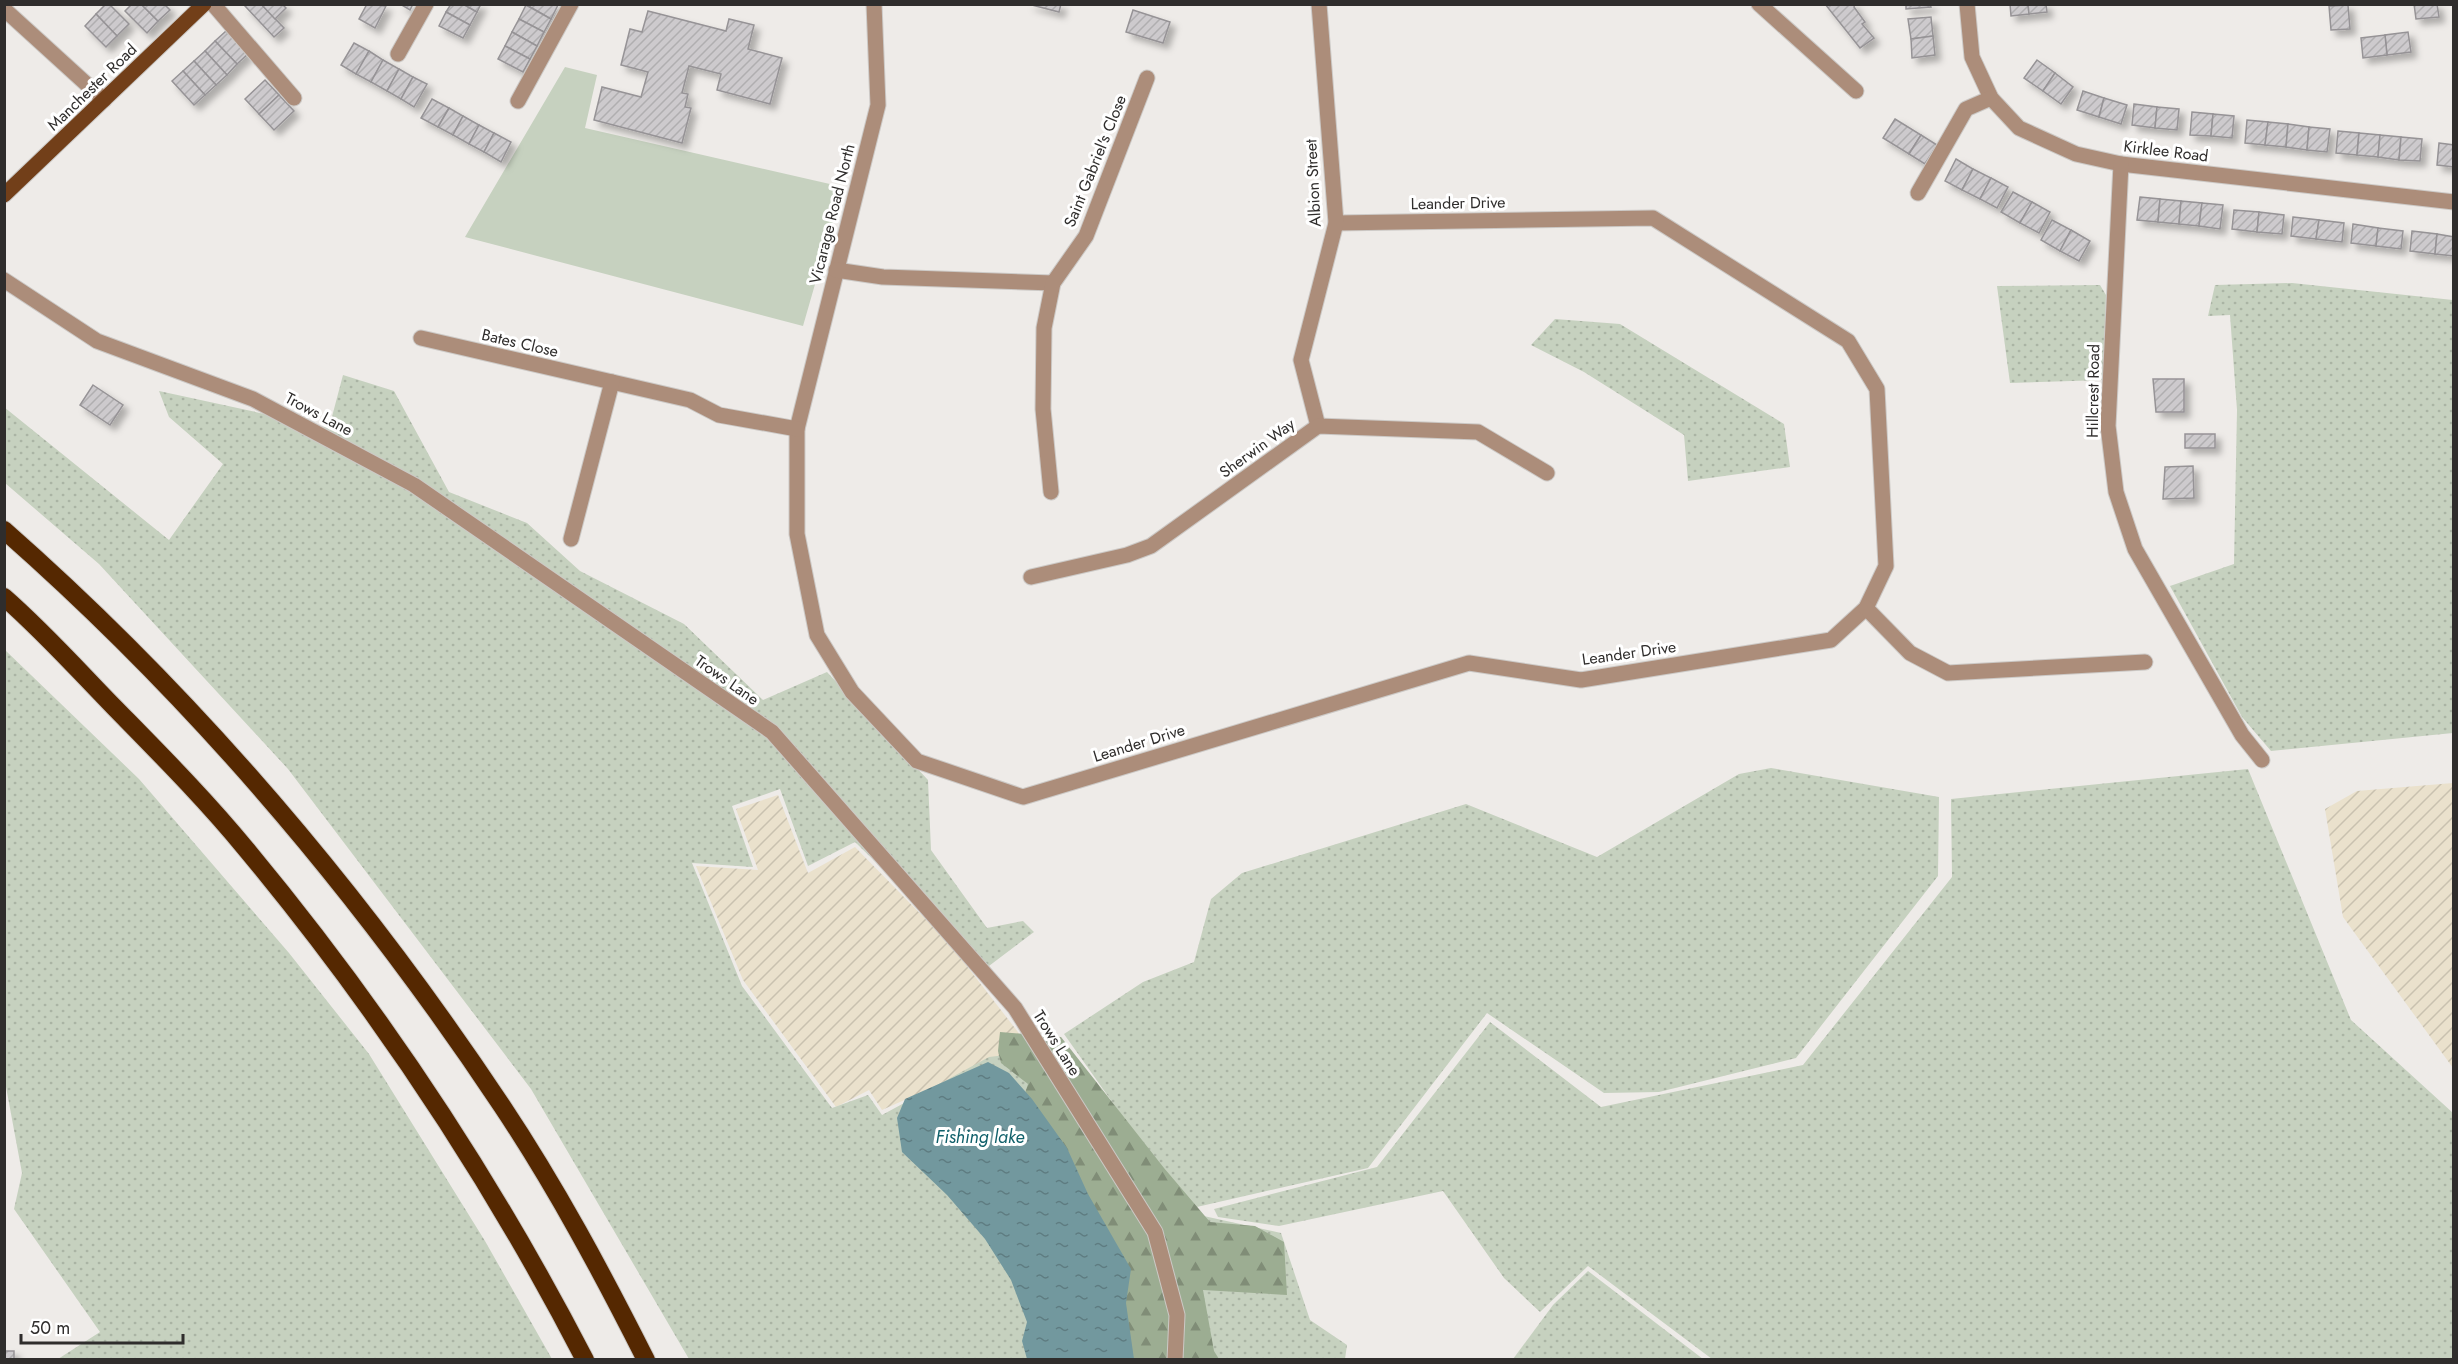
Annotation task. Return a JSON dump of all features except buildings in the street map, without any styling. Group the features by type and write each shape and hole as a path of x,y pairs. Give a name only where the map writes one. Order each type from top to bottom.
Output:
{"highway":[{"path":"4,530 115,633 207,726 287,817 410,973 503,1108 589,1250 646,1359"},
{"path":"4,597 166,760 245,848 364,1000 465,1148 539,1270 585,1359"}],"main road":[{"name":"Manchester Road","path":"4,195 204,4"}],"street":[{"path":"213,4 294,98"},
{"path":"398,54 426,4"},
{"path":"518,101 571,4"},
{"name":"Vicarage Road North","path":"797,429 878,105 874,4"},
{"name":"Albion Street","path":"1318,426 1301,360 1336,223 1319,4"},
{"path":"1759,4 1856,91"},
{"name":"Kirklee Road","path":"1967,4 1972,57 1990,98 2019,128 2076,154 2121,164 2454,202"},
{"path":"4,9 104,100"},
{"name":"Saint Gabriel's Close","path":"1051,492 1043,409 1044,328 1053,283 1086,236 1147,78"},
{"path":"1918,194 1966,109 1990,98"},
{"name":"Hillcrest Road","path":"2121,164 2108,426 2116,492 2135,549 2241,735 2262,760"},
{"name":"Leander Drive","path":"797,429 797,534 817,635 852,692 917,761 1023,797 1469,663 1581,680 1832,640 1866,608 1886,566 1877,389 1848,341 1653,218 1336,223"},
{"path":"836,270 884,278 1053,283"},
{"name":"Trows Lane","path":"4,280 97,341 253,399 414,485 772,732 1015,1008 1155,1232 1177,1315 1175,1359"},
{"name":"Bates Close","path":"421,338 690,400 719,415 797,429"},
{"path":"571,539 612,382"},
{"name":"Sherwin Way","path":"1031,577 1127,555 1151,546 1318,426 1478,432 1547,473"},
{"path":"1866,608 1910,653 1948,673 2145,662"}],"shaded area":[{"path":"2454,783 2453,1068 2343,917 2325,809 2357,791"},
{"path":"778,795 808,873 855,847 949,943 1028,1045 882,1110 869,1090 836,1107 743,980 696,866 758,870 736,809"}],"green space":[{"path":"565,67 597,75 585,128 843,187 803,326 465,237"},
{"path":"2292,283 2453,300 2453,733 2271,751 2242,717 2170,586 2234,564 2237,410 2230,315 2208,316 2215,285"},
{"path":"2100,285 2106,295 2103,380 2010,383 1997,286"},
{"path":"1555,319 1620,324 1784,424 1790,467 1688,481 1684,435 1584,372 1531,345"},
{"path":"343,375 394,391 449,492 527,523 580,571 684,624 763,700 827,672 928,780 931,850 987,928 1023,921 1034,932 985,969 855,842 808,866 780,789 732,806 753,867 692,863 742,986 832,1108 868,1095 882,1115 989,1057 1022,1053 1181,1211 1281,1233 1310,1320 1347,1345 1345,1359 689,1359 531,1089 288,769 99,564 5,483 4,407 169,540 223,464 169,417 159,391 329,428"},
{"path":"4,649 139,779 289,953 369,1054 485,1241 552,1359 58,1359 100,1332 14,1209 22,1173 4,1076"},
{"path":"1771,768 1939,797 1938,876 1796,1058 1659,1092 1604,1093 1487,1013 1368,1168 1188,1209 1064,1034 1143,982 1194,962 1211,899 1242,873 1466,804 1597,857 1739,774"},
{"path":"2248,769 2351,1020 2453,1113 2453,1359 1712,1359 1588,1266 1540,1312 1504,1278 1443,1191 1279,1226 1218,1217 1214,1209 1377,1167 1490,1022 1601,1107 1803,1065 1952,877 1951,799"},
{"path":"1000,1032 1061,1037 1164,1168 1210,1222 1255,1226 1284,1242 1287,1295 1203,1290 1214,1351 1219,1359 1125,1359 1019,1111 1028,1084 1001,1063 998,1051"},
{"path":"1588,1271 1703,1359 1513,1359 1553,1305"}],"water":[{"name":"Fishing lake","path":"988,1062 1009,1073 1032,1099 1067,1148 1088,1194 1131,1269 1126,1303 1134,1359 1027,1359 1022,1341 1027,1322 1011,1280 985,1239 947,1195 902,1152 897,1118 905,1099"}]}
